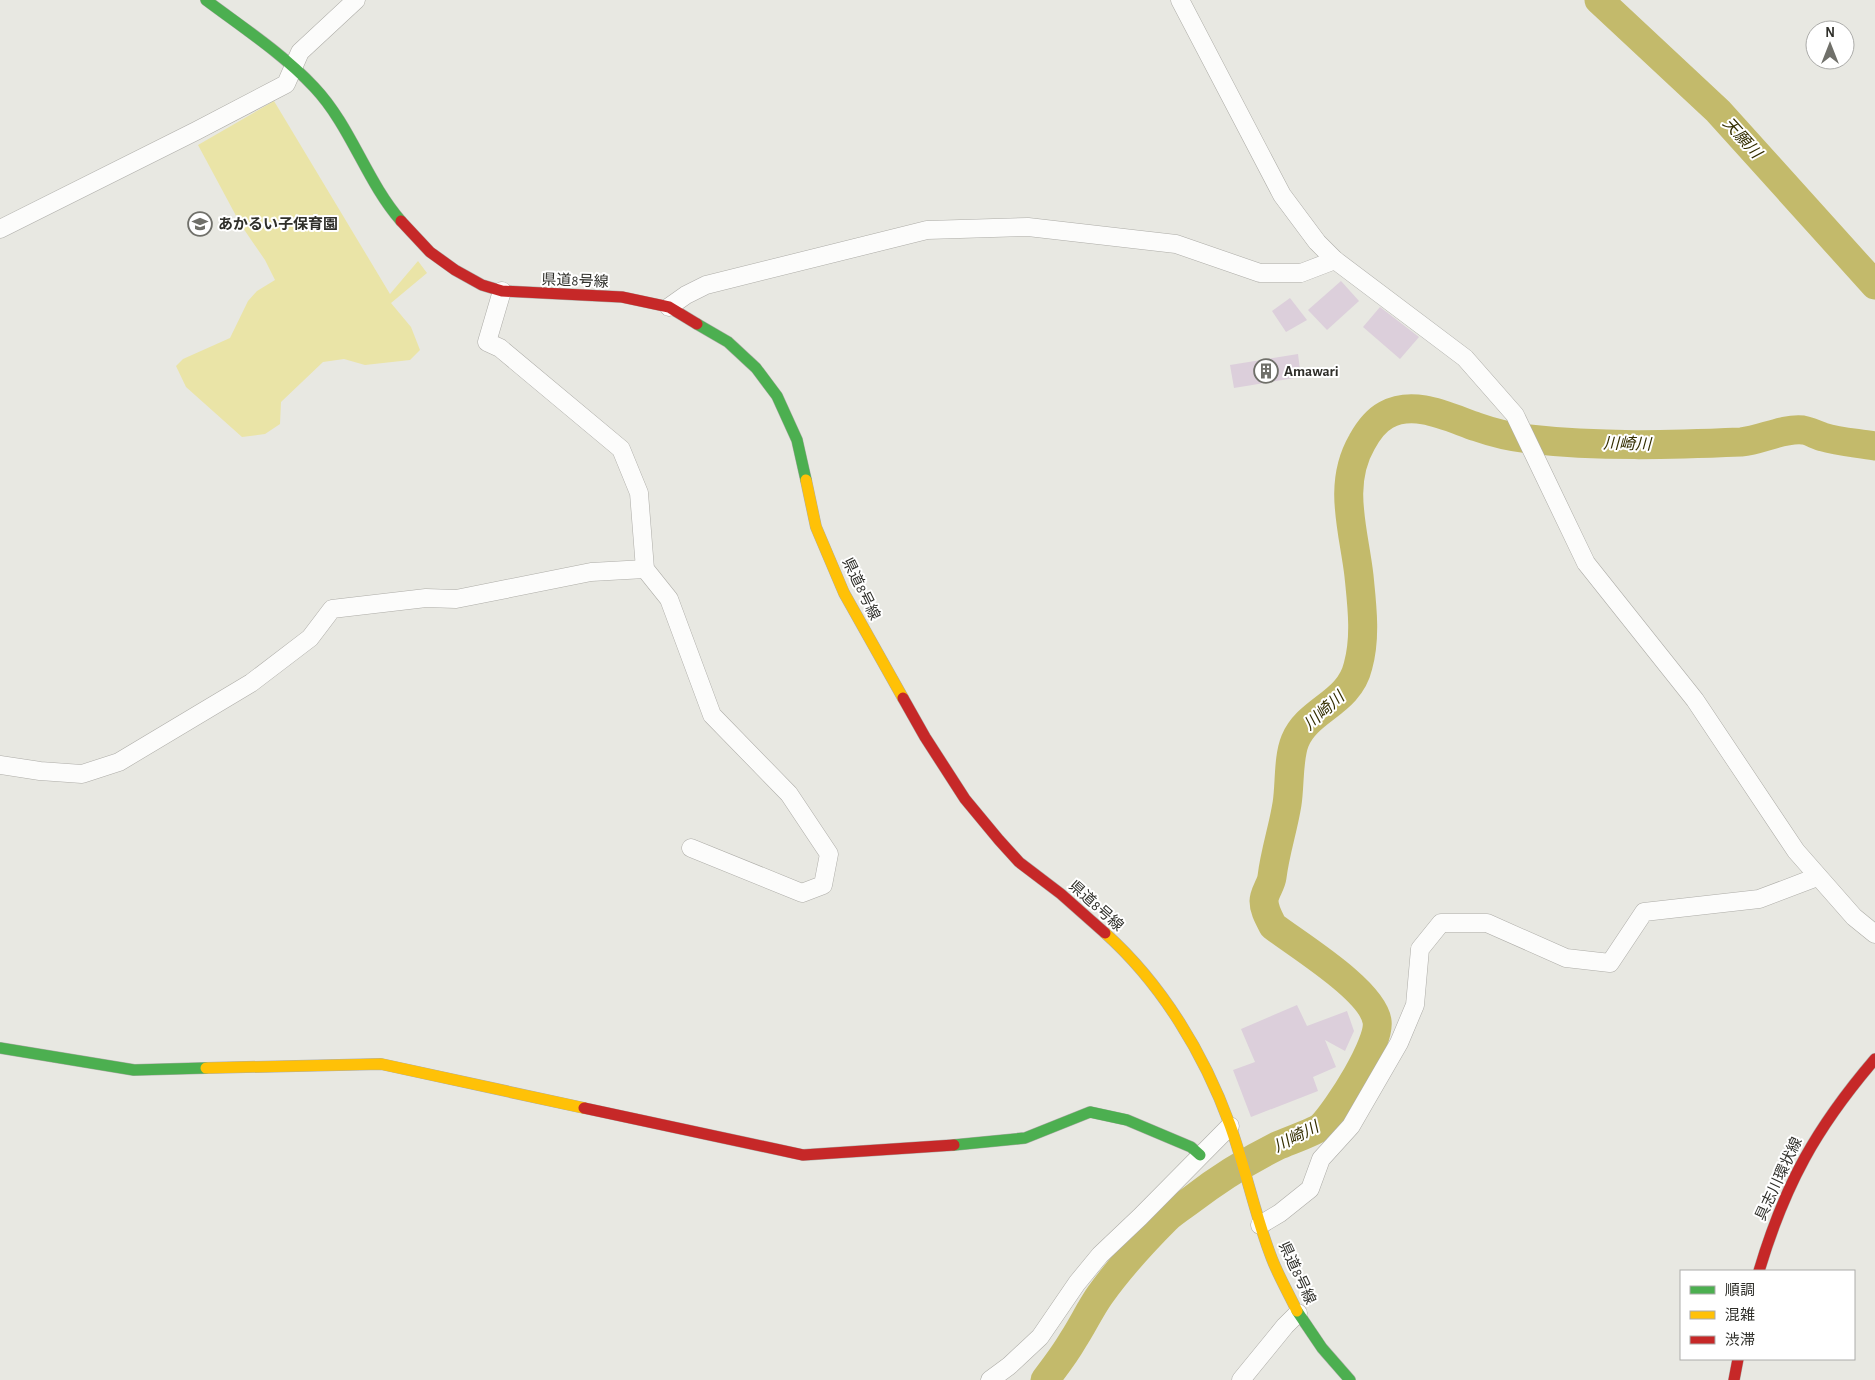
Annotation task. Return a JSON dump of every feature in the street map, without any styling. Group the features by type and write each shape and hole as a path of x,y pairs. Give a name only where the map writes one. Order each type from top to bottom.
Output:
{"main road":[{"name":"県道8号線","path":"206,0 294,69 314,88 342,125 372,179 396,214 430,252 454,270 482,285 502,291 622,297 669,307 728,342 756,368 777,396 797,440 816,527 844,593 925,738 965,798 999,840 1019,862 1061,894 1117,944 1159,993 1184,1029 1212,1081 1230,1126 1272,1259 1298,1313 1322,1348 1350,1380"},
{"path":"0,1048 134,1070 380,1064 803,1155 976,1144 1024,1138 1090,1112 1128,1120 1191,1147 1200,1155"},
{"name":"具志川環状線","path":"1759,1270 1776,1220 1801,1160 1835,1106 1875,1059"},
{"path":"1734,1380 1738,1360"}],"street":[{"path":"0,229 286,84 300,52 356,0"},
{"path":"1180,0 1282,195 1318,242 1335,260 1465,358 1515,415 1586,563 1695,700 1796,852 1854,917 1875,934"},
{"path":"669,307 686,295 706,285 927,230 1028,227 1176,244 1260,273 1301,273 1335,260"},
{"path":"502,291 487,342 500,348 621,449 639,493 645,569 668,599 712,714 789,794 829,854 823,886 802,893 691,848"},
{"path":"0,765 40,771 82,774 119,762 251,683 310,638 332,609 426,598 456,599 591,572 645,569"},
{"path":"1259,1221 1280,1213 1310,1189 1321,1159 1351,1126 1399,1044 1416,1004 1420,950 1441,923 1487,923 1566,958 1610,963 1644,912 1759,899 1817,876"},
{"path":"990,1380 1009,1366 1040,1337 1077,1283 1100,1255 1230,1126"},
{"path":"1241,1380 1284,1326 1298,1313"}],"shaded area":[{"path":"274,101 390,294 418,261 427,273 391,303 411,327 420,350 410,360 365,365 344,359 323,362 281,402 280,424 265,434 242,437 186,387 176,366 183,359 230,338 248,301 257,291 275,280 265,260 241,225 198,145"}],"building":[{"path":"1341,281 1359,301 1327,330 1308,310"},
{"path":"1290,298 1307,320 1286,332 1272,311"},
{"path":"1380,307 1419,337 1400,359 1363,327"},
{"name":"Amawari","path":"1298,354 1301,377 1234,388 1230,365"},
{"path":"1297,1005 1307,1026 1347,1011 1354,1031 1345,1051 1325,1040 1336,1067 1313,1077 1318,1091 1251,1117 1233,1070 1255,1062 1241,1029"}],"waterway":[{"name":"天願川","path":"1599,0 1718,111 1875,285"},
{"name":"川崎川","path":"1045,1380 1067,1350 1096,1300 1132,1255 1158,1227 1176,1211 1233,1171 1277,1146 1308,1134 1322,1126 1338,1106 1357,1075 1372,1044 1377,1021 1372,1009 1362,996 1333,969 1273,926 1266,911 1264,901 1271,880 1285,813 1291,755 1295,741 1309,721 1338,698 1346,689 1353,679 1358,666 1363,633 1359,576 1349,508 1350,475 1354,458 1362,442 1378,420 1397,411 1420,409 1503,434 1555,442 1635,445 1741,442 1795,430 1806,431 1835,440 1875,446"}],"traffic: fast":[{"path":"206,0 276,52 314,87 327,102 349,136 378,189 401,221"},
{"path":"697,324 728,342 756,368 777,396 797,440 806,480"},
{"path":"0,1048 134,1070 206,1068"},
{"path":"954,1145 1025,1138 1090,1112 1127,1120 1191,1147 1200,1155"},
{"path":"1297,1311 1322,1348 1350,1380"}],"traffic: slow":[{"path":"806,480 816,527 844,593 903,698"},
{"path":"1105,933 1126,953 1163,997 1208,1072 1230,1125 1272,1259 1297,1311"},
{"path":"206,1068 381,1064 584,1108"}],"traffic: jam":[{"path":"401,221 430,252 455,270 482,285 502,291 622,297 669,307 697,324"},
{"path":"903,698 925,737 965,799 999,840 1019,862 1061,894 1105,933"},
{"path":"1759,1270 1780,1211 1805,1158 1819,1133 1854,1084 1875,1059"},
{"path":"584,1108 803,1155 954,1145"},
{"path":"1734,1380 1738,1360"}],"place":[{"name":"あかるい子保育園","path":"200,224"},
{"name":"Amawari","path":"1266,371"}]}
